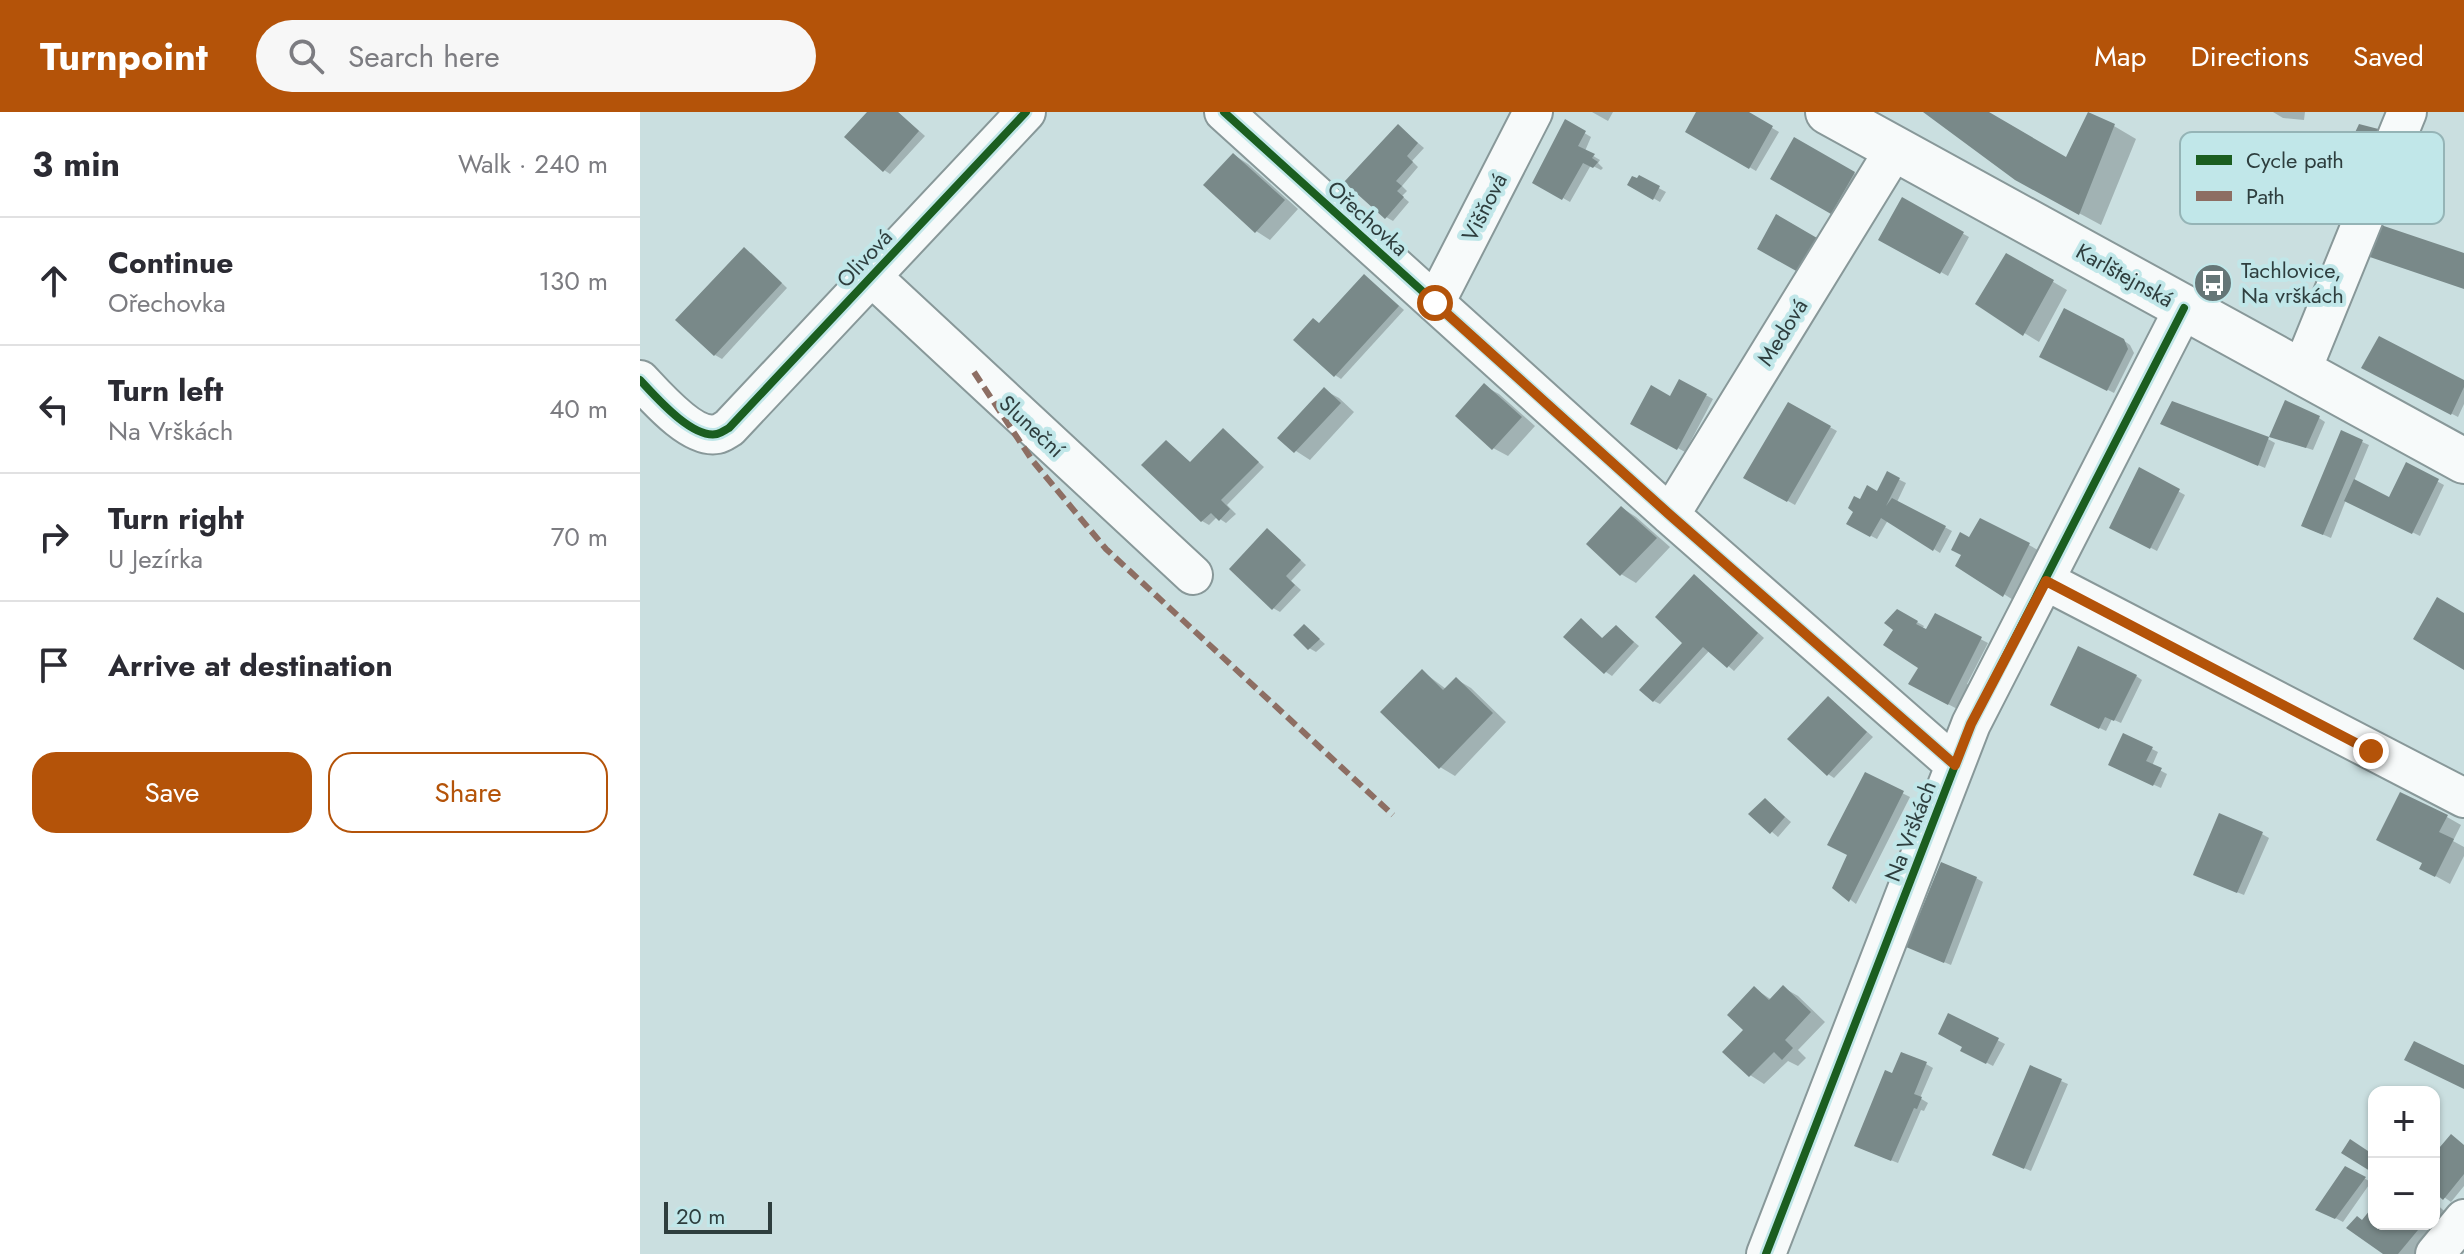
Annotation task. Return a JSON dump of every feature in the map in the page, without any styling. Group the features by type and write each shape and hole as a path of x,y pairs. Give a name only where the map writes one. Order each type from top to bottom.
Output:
{"main road":[{"name":"Karlštejnská","path":"1828,112 2464,461"}],"street":[{"name":"Olivová","path":"640,380 670,411 698,431 717,434 729,428 1026,112"},
{"name":"Ořechovka","path":"1224,112 1670,515 1955,765"},
{"name":"Višňová","path":"1435,303 1533,112"},
{"path":"2399,132 2407,112"},
{"name":"Medová","path":"1670,515 1895,149"},
{"path":"2301,372 2361,224"},
{"name":"Sluneční","path":"871,276 1193,575"},
{"name":"Na Vrškách","path":"1766,1254 1971,724 2184,308"},
{"path":"2046,581 2464,798"},
{"path":"2435,1254 2464,1219"}],"building":[{"path":"867,112 898,112 919,131 883,172 844,137"},
{"path":"1696,112 1749,112 1773,126 1749,169 1685,132"},
{"path":"1923,112 1989,112 2066,157 2088,112 2115,124 2079,215 2015,180"},
{"path":"1565,119 1586,131 1578,146 1595,154 1592,158 1598,162 1593,168 1583,163 1562,200 1532,183"},
{"path":"1398,124 1418,143 1407,156 1413,162 1396,181 1402,186 1397,191 1404,197 1385,219 1344,182"},
{"path":"2359,124 2390,132 2355,132"},
{"path":"1794,137 1855,172 1831,214 1770,179"},
{"path":"1233,153 1285,200 1255,233 1203,185"},
{"path":"1639,175 1660,186 1653,200 1627,185 1632,176 1637,178"},
{"path":"1902,197 1964,232 1940,274 1878,240"},
{"path":"1776,214 1817,238 1798,272 1757,249"},
{"path":"2371,224 2464,253 2464,289 2361,254"},
{"path":"744,247 782,283 714,356 675,320"},
{"path":"2006,253 2054,280 2023,336 1975,304"},
{"path":"1364,274 1399,306 1334,377 1293,340 1313,318 1319,323"},
{"path":"2064,308 2124,339 2128,349 2107,391 2039,357"},
{"path":"2379,336 2464,380 2464,387 2451,415 2361,368"},
{"path":"1679,379 1707,394 1677,450 1630,424 1651,385 1670,396"},
{"path":"1484,383 1522,417 1492,450 1455,416"},
{"path":"1324,387 1341,403 1294,453 1277,438"},
{"path":"2285,400 2320,416 2306,448 2269,437"},
{"path":"2172,401 2269,437 2258,466 2160,424"},
{"path":"1788,402 1831,426 1787,502 1743,478"},
{"path":"1223,428 1259,462 1221,500 1230,509 1219,521 1211,513 1201,522 1141,465 1166,440 1190,462"},
{"path":"2341,430 2363,440 2323,535 2301,526"},
{"path":"2406,462 2439,479 2412,534 2344,501 2354,479 2389,497"},
{"path":"2139,467 2180,489 2150,549 2109,528"},
{"path":"1887,471 1900,478 1886,506 1892,498 1946,526 1933,551 1881,518 1870,537 1846,524 1853,512 1848,508 1854,496 1860,499 1867,485 1877,491"},
{"path":"1621,506 1657,538 1620,576 1586,544"},
{"path":"1980,518 2030,543 2003,597 1955,566 1961,555 1951,550 1960,532 1969,537"},
{"path":"1267,528 1301,560 1286,576 1295,585 1272,610 1229,569"},
{"path":"1694,574 1758,633 1727,668 1703,647 1653,702 1639,690 1682,643 1655,617"},
{"path":"2437,597 2464,613 2464,670 2413,639"},
{"path":"1897,609 1926,629 1935,613 1982,637 1948,705 1908,684 1918,668 1883,645 1893,630 1884,623"},
{"path":"1581,618 1602,638 1616,625 1634,642 1604,674 1563,637"},
{"path":"1304,624 1320,639 1308,650 1293,635"},
{"path":"2078,646 2137,675 2114,721 2105,717 2099,729 2050,705"},
{"path":"1422,669 1443,690 1456,677 1493,713 1439,769 1380,712"},
{"path":"1828,696 1867,732 1827,776 1787,739"},
{"path":"2123,733 2153,747 2146,761 2162,768 2153,786 2108,765"},
{"path":"1865,772 1904,791 1849,902 1832,888 1847,855 1827,845"},
{"path":"2400,792 2448,815 2439,832 2454,839 2435,877 2419,869 2422,863 2376,840"},
{"path":"1765,798 1785,817 1770,834 1748,814"},
{"path":"2219,813 2263,832 2237,893 2193,875"},
{"path":"1941,862 1977,877 1944,963 1906,947"},
{"path":"1783,985 1811,1012 1785,1040 1793,1048 1782,1060 1774,1052 1749,1077 1722,1052 1743,1030 1727,1015 1754,986 1769,1000"},
{"path":"1948,1013 1999,1038 1986,1064 1960,1051 1962,1047 1938,1034"},
{"path":"2414,1041 2464,1065 2464,1089 2404,1060"},
{"path":"1901,1052 1927,1062 1914,1094 1922,1097 1917,1109 1914,1108 1891,1161 1854,1146 1885,1070 1892,1073"},
{"path":"2030,1065 2062,1079 2024,1169 1992,1155"},
{"path":"2451,1134 2464,1145 2464,1174 2443,1200 2440,1197 2440,1147"},
{"path":"2350,1139 2368,1151 2368,1170 2341,1153"},
{"path":"2345,1166 2366,1177 2335,1219 2315,1210"},
{"path":"2368,1212 2368,1230 2418,1230 2398,1254 2383,1254 2346,1228 2357,1216 2362,1220"}],"marked path":[{"path":"974,372 1032,460 1106,549 1393,815"}],"cycle path":[{"path":"640,380 675,415 697,430 717,434 729,428 1026,112"},
{"path":"1224,112 1670,515 1955,765"},
{"path":"1766,1254 1971,724 2184,308"}],"place":[{"name":"Tachlovice, Na vrškách","path":"2213,283"}],"route":[{"path":"1435,303 1670,515 1955,765 1971,724 2046,581 2371,751"}]}
